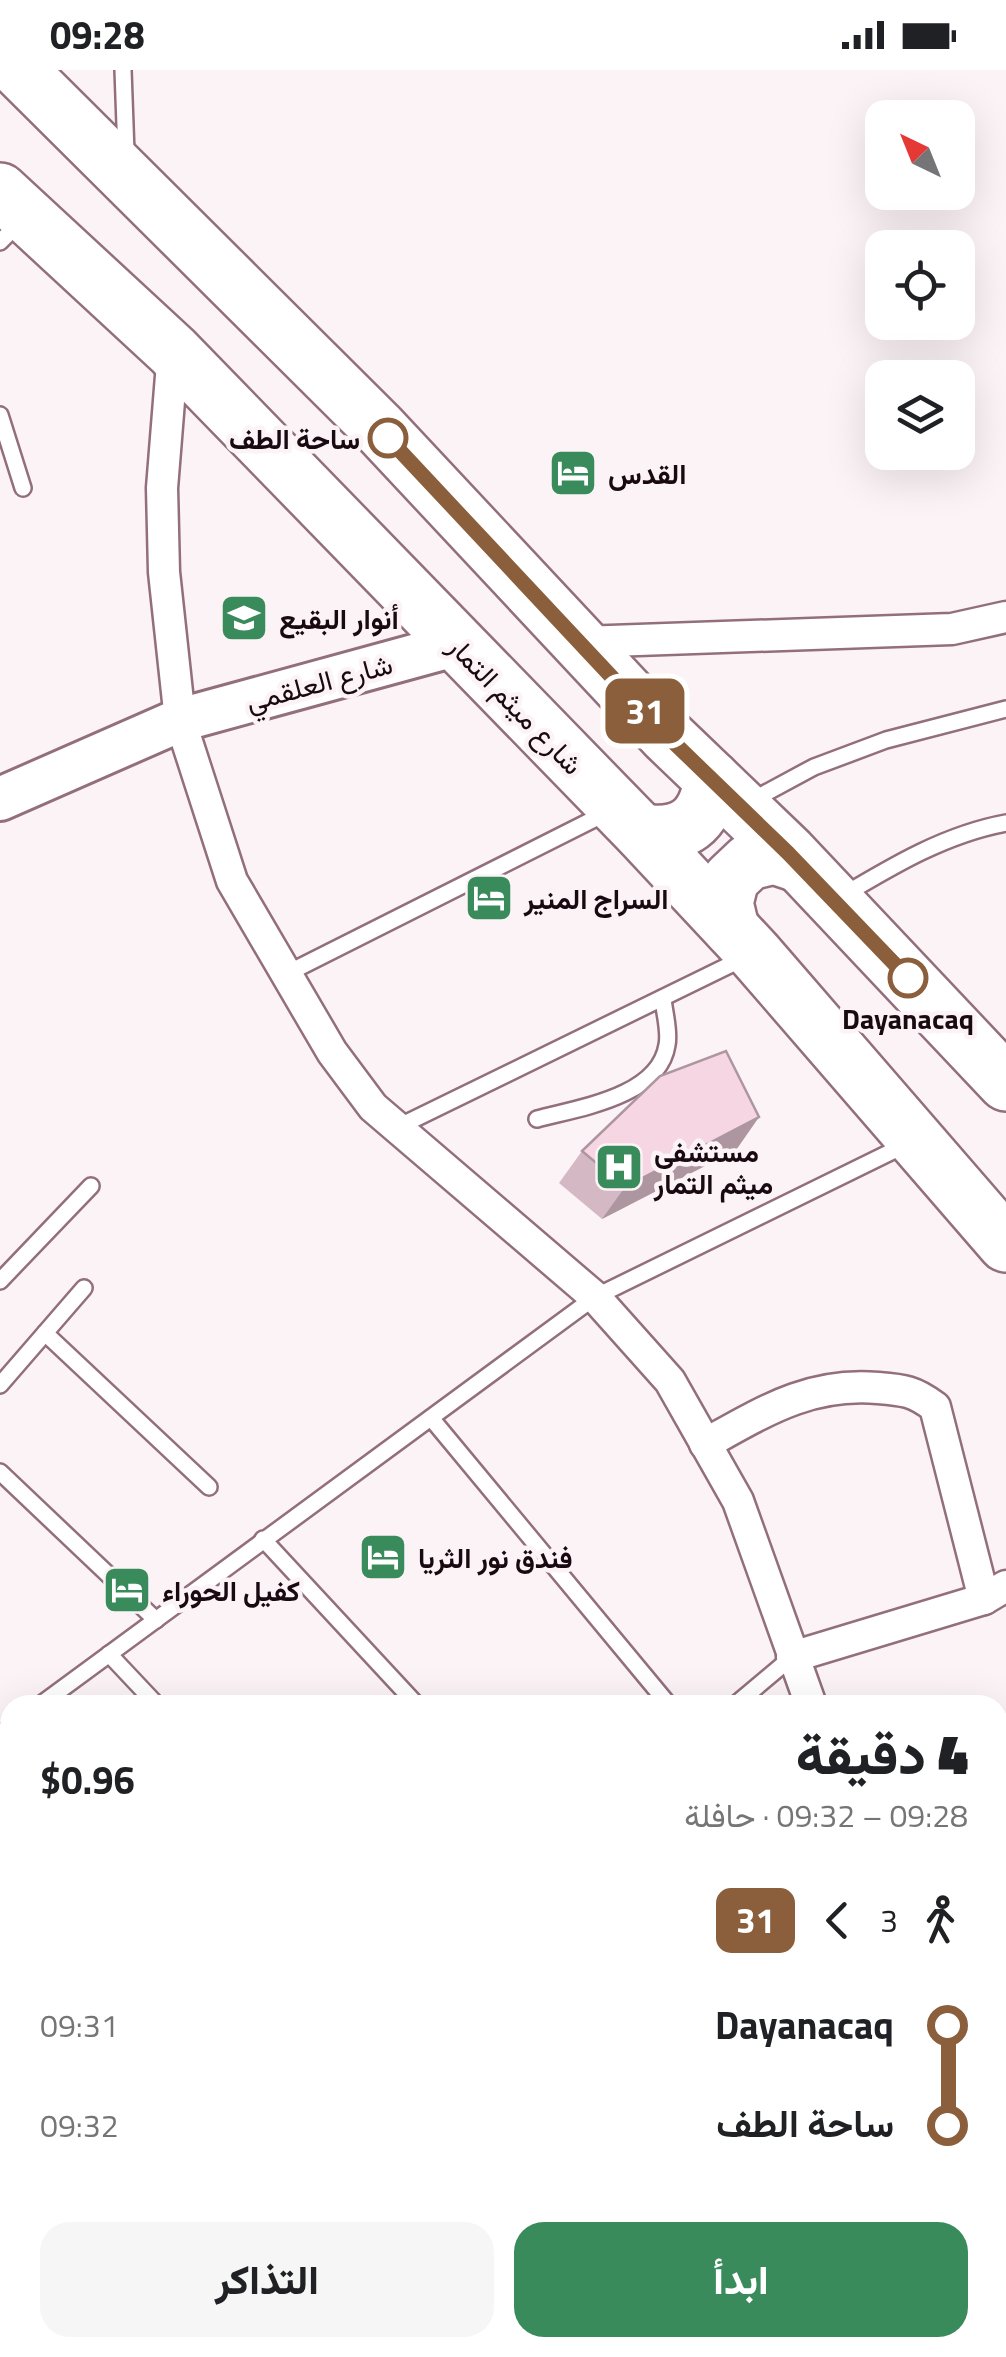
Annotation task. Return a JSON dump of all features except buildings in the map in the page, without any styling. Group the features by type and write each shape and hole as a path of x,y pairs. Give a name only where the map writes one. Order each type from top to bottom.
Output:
{"highway":[{"path":"19,70 379,428 667,736 816,882 1006,1083"},
{"name":"شارع ميثم التمار","path":"9,216 173,351 458,644 742,941 1006,1244"},
{"path":"628,820 661,835 682,830 698,818 709,800 726,793"},
{"path":"742,941 724,904 732,879 749,862 774,856 816,882"}],"street":[{"path":"173,351 162,505 164,572 180,720 232,881 284,975 373,1107 595,1296 670,1381 738,1502 807,1695"},
{"path":"582,642 952,629 1006,617"},
{"name":"شارع العلقمي","path":"0,799 180,720 458,644"},
{"path":"705,1444 777,1404 810,1392 853,1386 915,1392 934,1407 995,1593 792,1656"}],"lane":[{"path":"123,70 127,177"},
{"path":"0,415 23,488"},
{"path":"726,793 886,740 1006,710"},
{"path":"284,975 628,820"},
{"path":"816,882 904,859 980,828 1006,823"},
{"path":"396,1128 663,998 742,941"},
{"path":"537,1120 630,1093 656,1070 668,1046 663,998"},
{"path":"54,1695 595,1296 917,1139"},
{"path":"0,1282 91,1186"},
{"path":"0,1385 84,1288"},
{"path":"46,1332 209,1488"},
{"path":"431,1418 661,1695"},
{"path":"0,1472 156,1620"},
{"path":"263,1539 408,1695"},
{"path":"110,1654 148,1695"},
{"path":"747,1695 792,1656"}],"bus line":[{"name":"31","path":"388,438 667,736 788,853 908,978"}],"place":[{"name":"ساحة الطف","path":"388,438"},
{"name":"القدس","path":"573,473"},
{"name":"أنوار البقيع","path":"244,618"},
{"name":"السراج المنير","path":"489,898"},
{"name":"Dayanacaq","path":"908,978"},
{"name":"مستشفى ميثم التمار","path":"619,1167"},
{"name":"فندق نور الثريا","path":"383,1557"},
{"name":"كفيل الحوراء","path":"127,1590"}]}
